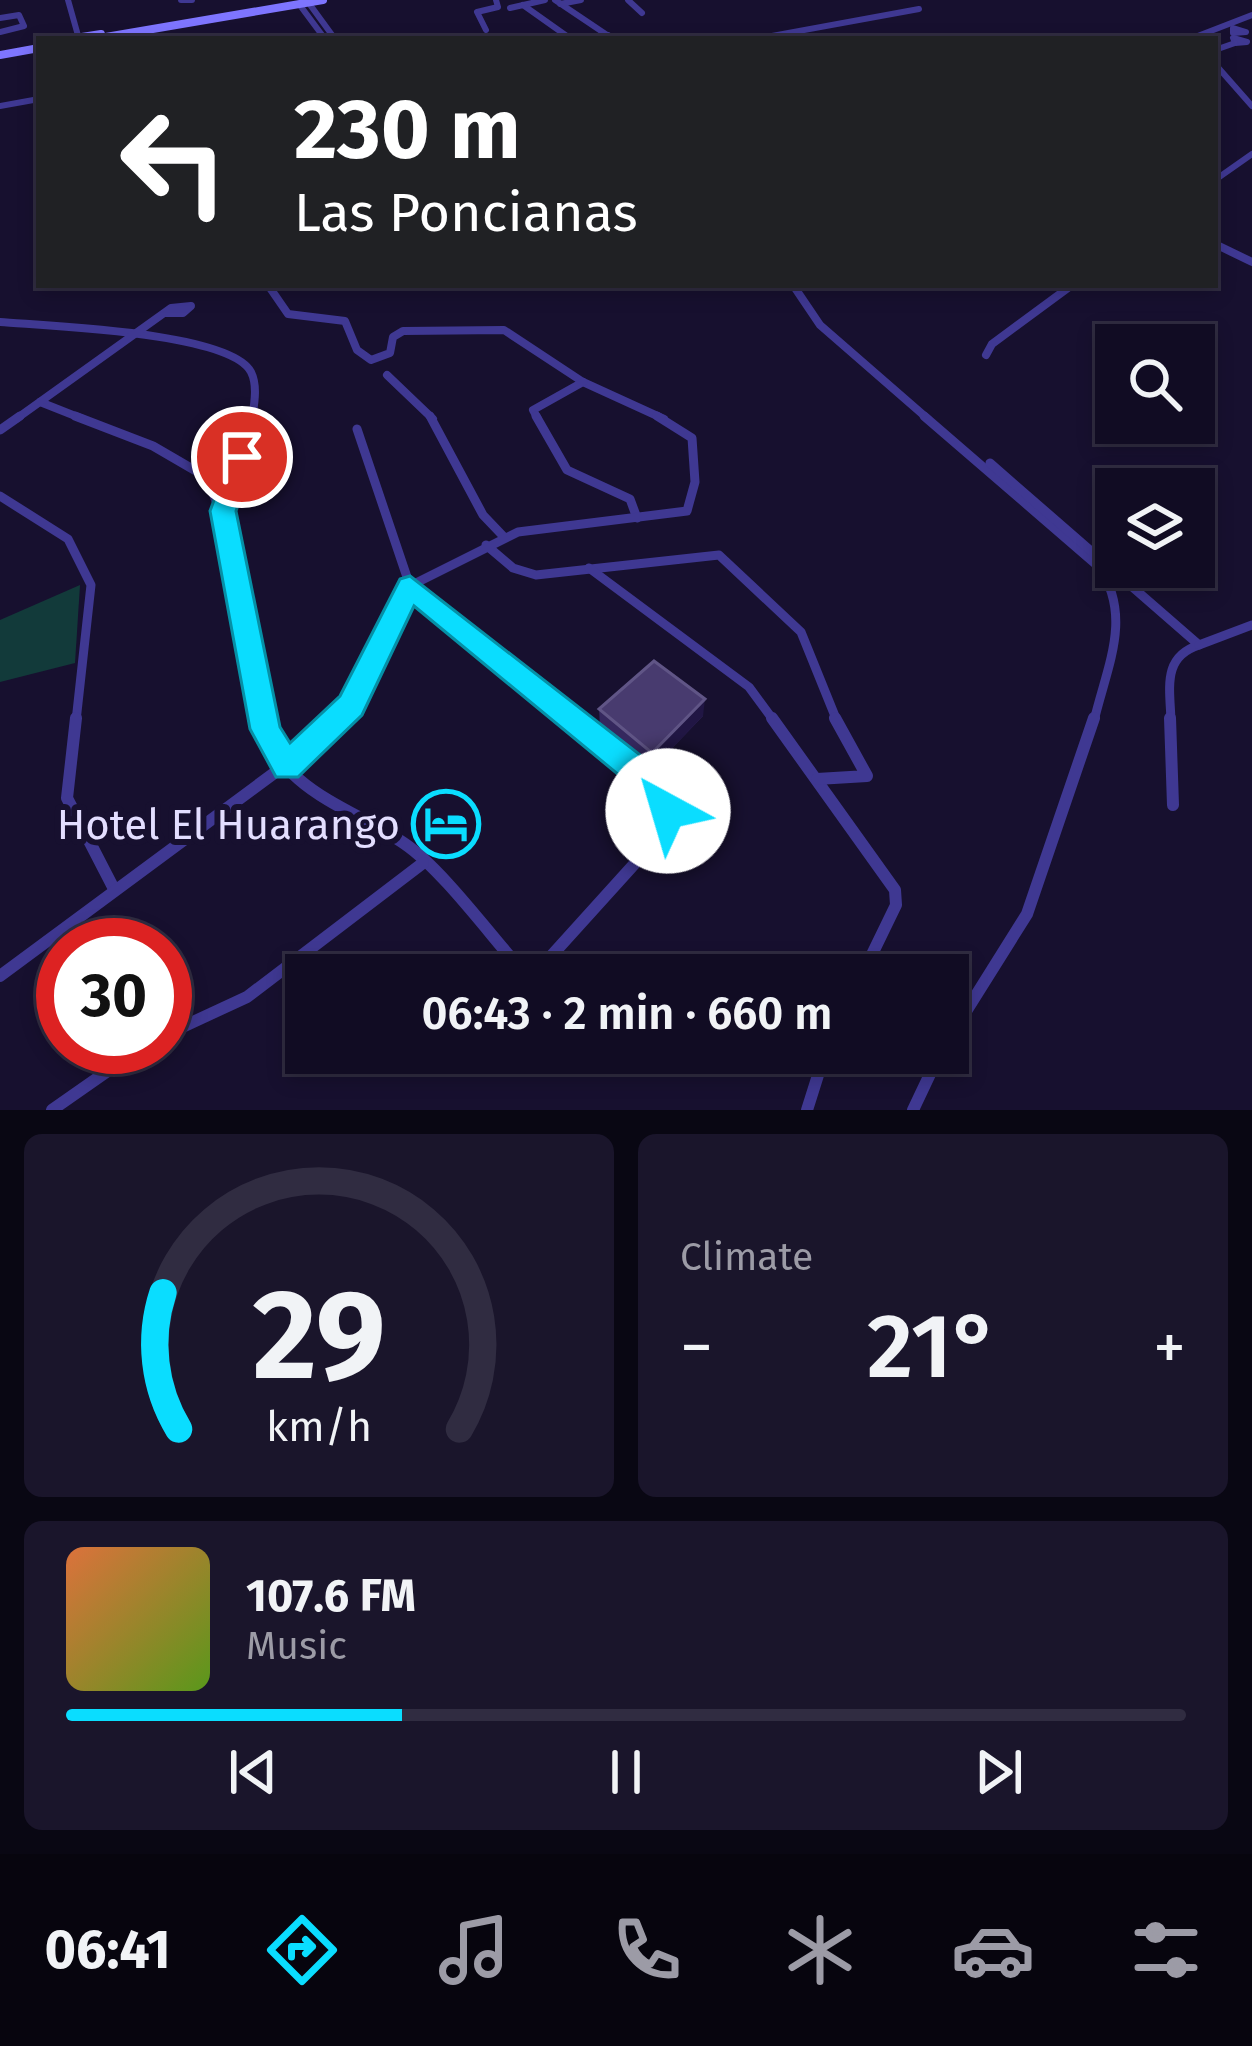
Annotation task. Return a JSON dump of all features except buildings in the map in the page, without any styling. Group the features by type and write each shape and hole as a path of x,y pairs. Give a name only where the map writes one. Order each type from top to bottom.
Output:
{"street":[{"path":"68,0 78,36"},
{"path":"182,0 192,0"},
{"path":"91,36 323,0"},
{"path":"486,30 477,12 498,7 496,0"},
{"path":"510,8 544,0"},
{"path":"557,2 581,0"},
{"path":"628,0 642,13"},
{"path":"302,1 325,36"},
{"path":"110,36 302,1"},
{"path":"557,2 609,36"},
{"path":"523,5 564,36"},
{"path":"771,36 919,9"},
{"path":"19,15 20,29 2,32 0,18 19,15"},
{"path":"546,23 579,18"},
{"path":"1252,20 1238,36 1252,56"},
{"path":"0,53 36,47"},
{"path":"1218,57 1252,101"},
{"path":"0,106 36,100"},
{"path":"1218,178 1252,154"},
{"path":"1218,245 1252,262"},
{"path":"0,976 287,767 351,706 410,586 485,545 531,528 676,514 693,504 692,437 674,423 584,382 497,328 403,331 393,337 390,353 371,360 357,350 345,321 294,317 274,300 269,288"},
{"path":"798,288 811,308 874,368 1040,503 1199,644"},
{"path":"798,288 820,325 1099,567 1114,589 1120,612 1085,758 1027,914 969,1007"},
{"path":"986,355 992,344 1068,288"},
{"path":"0,430 165,313"},
{"path":"0,322 137,334 228,354 249,368 254,393 247,441 223,511"},
{"path":"387,375 437,422 483,515 504,537"},
{"path":"584,382 533,410 564,466 630,499 637,518"},
{"path":"40,402 195,468 218,492 265,729 287,767 334,808 396,837 510,954"},
{"path":"357,429 410,586 642,775 666,804 666,829 654,848 551,954"},
{"path":"0,496 68,539 91,585 67,798 114,889"},
{"path":"485,545 527,574 719,555 801,632 834,716 867,776 818,779"},
{"path":"589,568 748,687 818,779 897,897 871,954"},
{"path":"1173,806 1170,664 1181,651 1252,625"},
{"path":"192,1022 247,997 423,863"},
{"path":"52,1110 103,1074"},
{"path":"807,1110 818,1074"},
{"path":"913,1110 930,1074"}],"green space":[{"path":"80,585 75,663 0,682 0,620"}],"place":[{"name":"Hotel El Huarango","path":"446,824"}],"route":[{"path":"242,457 223,511 265,729 287,767 351,706 410,586 642,775 662,796 668,811"}]}
